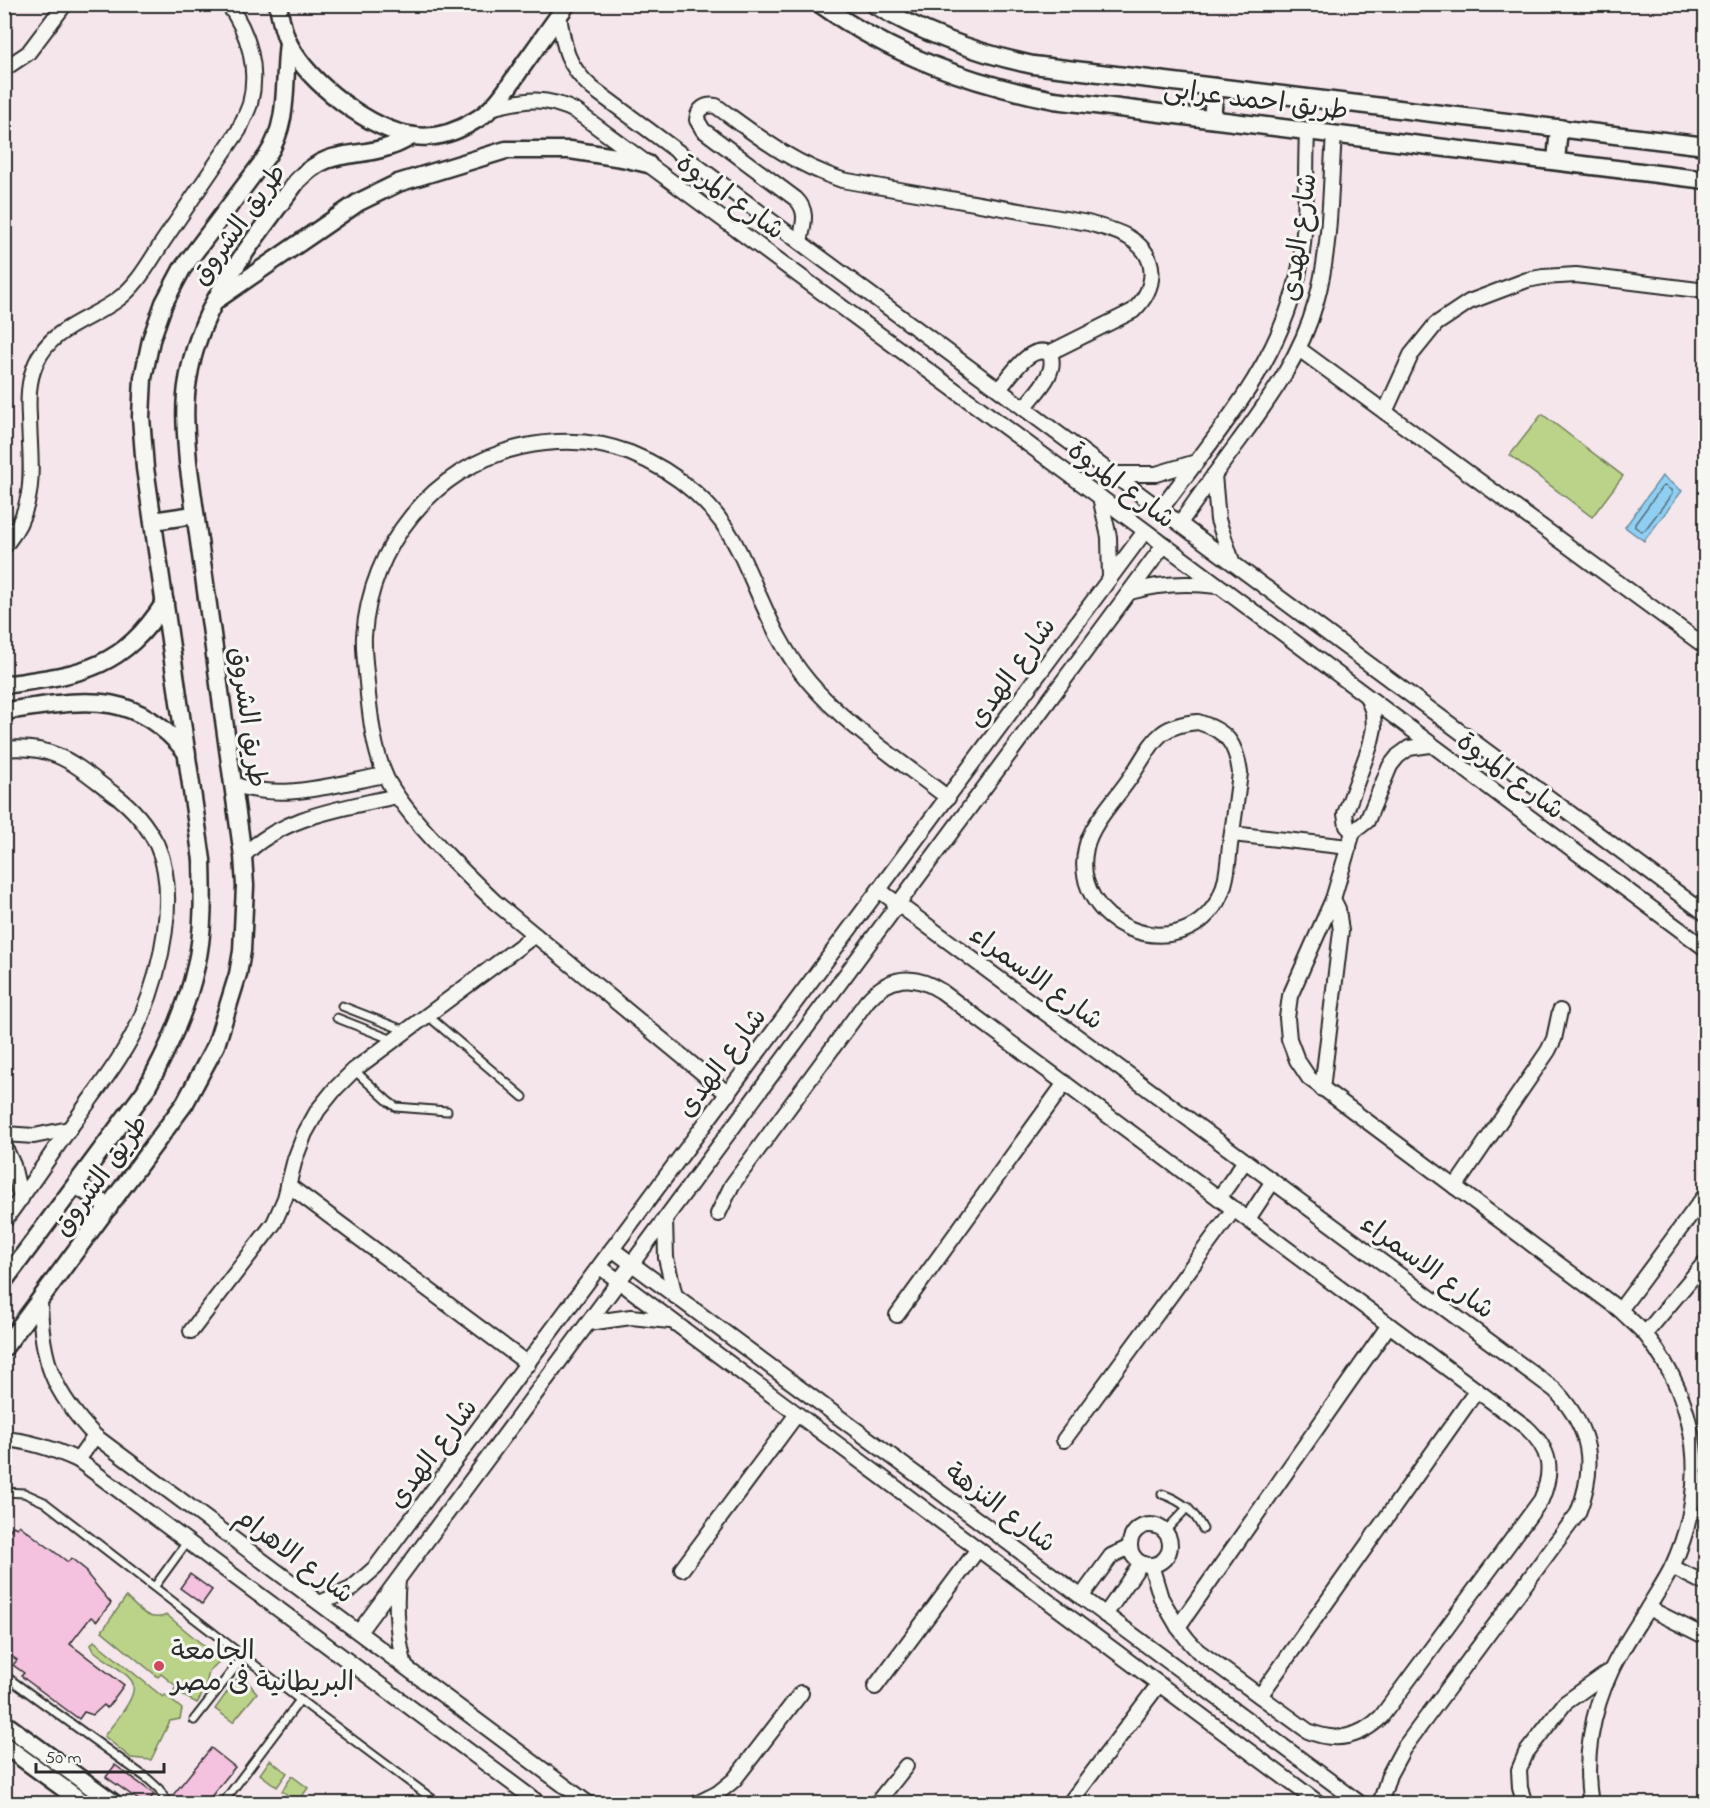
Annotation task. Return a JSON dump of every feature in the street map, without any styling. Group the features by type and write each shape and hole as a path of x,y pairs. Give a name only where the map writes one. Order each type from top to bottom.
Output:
{"street":[{"path":"4,69 28,52 65,4"},
{"path":"4,548 16,533 26,513 30,491 28,392 36,363 43,350 65,329 116,301 138,280 239,130 250,104 254,75 250,47 240,20 228,4"},
{"path":"278,4 288,43 304,68 345,103 382,126 413,136 435,136 456,131 494,107 563,10"},
{"name":"طريق احمد عرابى","path":"820,4 850,26 882,44 923,62 983,83 1054,100 1706,180"},
{"name":"طريق احمد عرابى","path":"873,4 918,29 946,41 1003,58 1043,66 1706,146"},
{"name":"شارع المروة","path":"563,10 564,50 580,77 1706,914"},
{"name":"طريق الشروق","path":"4,1281 145,1090 163,1058 182,1014 196,965 203,911 202,860 145,468 141,417 143,378 151,340 164,303 182,269 267,156 278,136 285,109 288,43"},
{"path":"1212,119 1215,87"},
{"name":"شارع المروة","path":"494,107 531,100 546,100 577,112 1100,497 1706,949"},
{"path":"800,242 805,216 802,206 796,199 703,130 697,120 700,110 705,106 716,106 786,157 842,180 1088,224 1126,236 1139,244 1148,257 1152,271 1150,287 1144,300 1133,311 1049,352"},
{"path":"1556,161 1559,128"},
{"name":"شارع الهدى","path":"1161,509 1252,384 1273,349 1285,320 1302,250 1307,131"},
{"name":"شارع الهدى","path":"1180,523 1275,392 1299,349 1322,278 1334,134"},
{"name":"طريق الشروق","path":"4,1348 185,1103 216,1046 238,974 242,951 245,886 243,856 194,515 185,415 187,381 194,350 212,303 297,181 320,162 333,156 392,146 413,136"},
{"path":"212,303 359,202 398,183 507,150 570,150 648,164"},
{"path":"1385,412 1411,355 1436,324 1469,302 1527,280 1576,275 1706,291"},
{"path":"1299,349 1706,647"},
{"path":"999,389 1033,352 1044,350 1049,352 1053,358 1051,371 1024,408"},
{"path":"728,1094 495,902 459,868 396,796 376,752 371,725 364,638 373,587 384,558 405,522 434,491 468,467 506,451 546,442 588,442 628,453 665,470 705,501 721,521 739,551 769,621 787,653 808,682 833,708 948,798"},
{"path":"1114,474 1156,474 1196,462"},
{"path":"1214,475 1218,520 1233,562"},
{"path":"1100,497 1109,537 1110,578"},
{"path":"153,521 194,515"},
{"name":"شارع الهدى","path":"320,1603 351,1589 376,1567 1145,531"},
{"name":"شارع الهدى","path":"359,1632 1164,545"},
{"path":"1131,592 1152,585 1174,583 1218,586"},
{"path":"4,685 89,670 112,659 133,643 151,624 165,602"},
{"path":"64,676 68,703"},
{"path":"1353,832 1347,826 1345,814 1370,746 1374,728 1373,712 1368,699"},
{"path":"4,711 96,701 123,706 148,717 170,733 188,754"},
{"path":"1198,722 1215,728 1229,739 1238,755 1240,772 1232,834 1225,885 1217,903 1203,918 1187,928 1168,934 1148,935 1129,930 1112,920 1098,905 1088,888 1084,868 1085,848 1092,830 1124,788 1152,744 1164,730 1180,723 1198,722"},
{"path":"1430,745 1409,748 1398,756 1390,766 1367,821 1353,832 1333,899 1290,996 1287,1018 1290,1039 1297,1060 1309,1078 1620,1310 1645,1334 1673,1375 1690,1422 1696,1471 1690,1520 1672,1567 1611,1670 1599,1699 1588,1761 1591,1803"},
{"path":"4,749 35,748 53,753 71,761 124,802 143,822 157,846 165,873 166,901 165,932 151,991 126,1047 4,1221"},
{"path":"233,784 256,791 281,793 385,776"},
{"path":"243,856 257,842 305,817 396,796"},
{"path":"1232,834 1349,847"},
{"name":"شارع الاسمراء","path":"879,890 1555,1390 1570,1406 1582,1426 1588,1448 1590,1470 1586,1492 1578,1513 1403,1749 1389,1775 1380,1803"},
{"path":"1322,1089 1341,931 1338,909 1333,899"},
{"path":"191,1332 274,1223 305,1133 335,1089 354,1070 534,935"},
{"path":"718,1214 732,1185 876,991 888,983 902,979 916,979 930,983 1477,1390 1538,1438 1546,1453 1549,1469 1548,1485 1541,1500 1388,1708 1360,1734 1347,1737 1320,1736 1308,1731 1198,1651 1178,1627 1161,1598 1146,1564 1134,1556 1130,1547 1132,1536 1139,1527 1150,1524 1161,1527 1166,1531 1170,1541 1169,1552 1162,1561 1146,1564 1105,1615"},
{"path":"1455,1187 1548,1051 1554,1038 1560,1011"},
{"path":"897,1315 1065,1083"},
{"path":"4,1134 34,1136 69,1129"},
{"path":"4,1145 13,1165 21,1199"},
{"path":"1219,1198 1245,1161"},
{"path":"1248,1220 1273,1181"},
{"path":"76,1185 109,1207"},
{"path":"288,1185 528,1364"},
{"path":"1620,1310 1706,1194"},
{"path":"1064,1440 1234,1209"},
{"path":"665,1219 666,1258 675,1296"},
{"name":"شارع النزهة","path":"612,1250 1361,1803"},
{"path":"1645,1334 1706,1261"},
{"name":"شارع النزهة","path":"600,1267 1320,1803"},
{"name":"شارع الاهرام","path":"40,1300 40,1331 46,1361 58,1389 74,1414 95,1436 589,1803"},
{"path":"588,1323 631,1317 673,1322"},
{"path":"1178,1627 1389,1324"},
{"path":"1260,1696 1477,1390"},
{"path":"682,1569 797,1414"},
{"path":"78,1460 95,1436"},
{"name":"شارع الاهرام","path":"4,1439 20,1440 50,1448 78,1460 540,1803"},
{"path":"1081,1597 1111,1556 1130,1547"},
{"path":"875,1687 978,1549"},
{"path":"1672,1567 1706,1584"},
{"path":"398,1579 396,1623 405,1666"},
{"path":"1648,1608 1706,1637"},
{"path":"1525,1803 1520,1788 1519,1770 1526,1753 1565,1703 1611,1670"},
{"path":"1069,1803 1159,1684"},
{"path":"696,1803 718,1793 734,1780 801,1693"},
{"path":"4,1723 115,1803"},
{"path":"4,1745 85,1803"},
{"path":"876,1803 906,1766"}],"lane":[{"path":"342,1006 406,1031"},
{"path":"427,1015 523,1097"},
{"path":"337,1018 393,1041"},
{"path":"354,1070 396,1107 447,1111"},
{"path":"4,1492 24,1493 44,1502 300,1700 439,1803"},
{"path":"1162,1494 1176,1498 1188,1507 1203,1529"},
{"path":"1166,1531 1188,1507"},
{"path":"155,1586 188,1542"},
{"path":"194,1720 244,1656"},
{"path":"4,1674 148,1779 159,1789 168,1803"},
{"path":"222,1803 300,1700"}],"green space":[{"path":"1542,414 1623,476 1592,517 1510,455"},
{"path":"126,1597 145,1614 155,1617 167,1615 221,1660 209,1671 205,1690 197,1703 174,1691 176,1686 161,1674 158,1677 102,1631"},
{"path":"94,1641 163,1697 165,1695 182,1709 180,1719 170,1721 151,1760 131,1758 104,1736 125,1709 133,1693 133,1686 131,1680 123,1672 94,1651 91,1645"},
{"path":"245,1670 248,1674 247,1681 257,1693 233,1722 215,1709"},
{"path":"270,1760 287,1773 277,1787 260,1774"},
{"path":"292,1776 308,1788 298,1802 282,1791"}],"water":[{"path":"1662,476 1682,491 1644,541 1625,527"}],"building":[{"path":"19,1525 68,1562 71,1558 87,1571 86,1573 111,1603 97,1621 91,1617 70,1644 124,1685 107,1708 104,1705 93,1715 84,1712 79,1719 21,1676 24,1673 13,1665 17,1660 4,1651 4,1537 13,1526 17,1528"},
{"path":"190,1574 212,1590 202,1604 180,1588"},
{"path":"211,1748 235,1767 206,1803 184,1803 173,1795"},
{"path":"115,1765 154,1794 147,1803 143,1803 106,1777"}],"place":[{"name":"الجامعة البريطانية فى مصر","path":"159,1666"}]}
